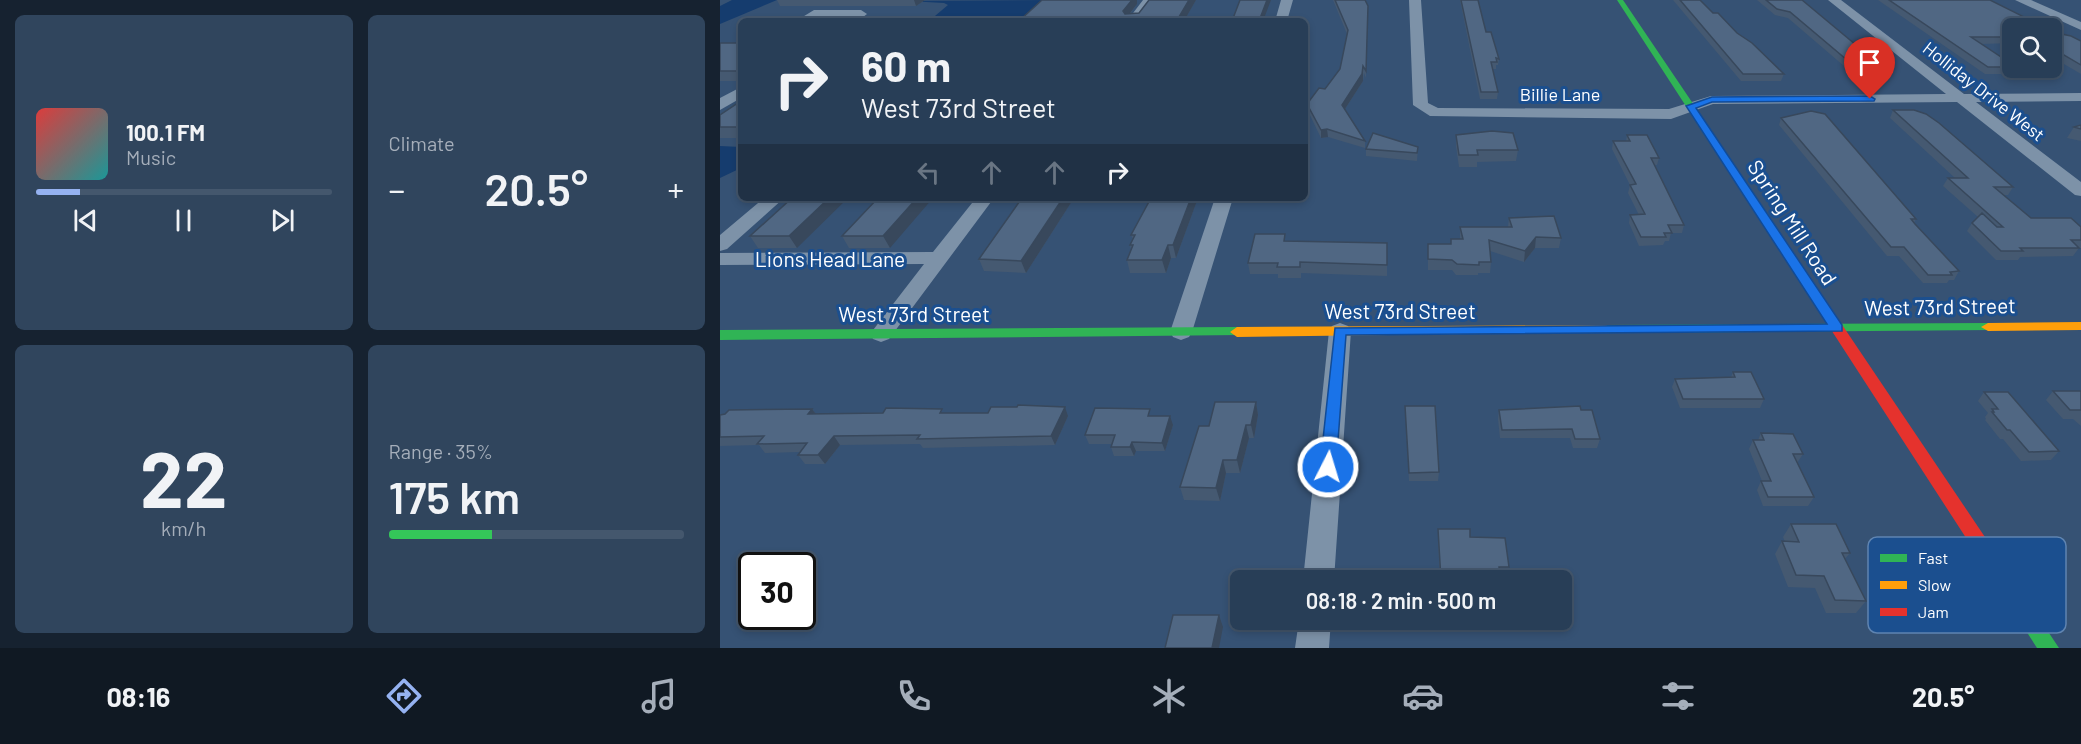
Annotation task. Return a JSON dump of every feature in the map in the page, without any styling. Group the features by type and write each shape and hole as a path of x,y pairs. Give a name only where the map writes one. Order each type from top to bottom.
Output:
{"main road":[{"name":"Spring Mill Road","path":"1620,0 1975,537"},
{"name":"West 73rd Street","path":"720,335 2081,326"},
{"name":"Spring Mill Road","path":"2039,633 2049,648"}],"street":[{"path":"825,14 848,0"},
{"path":"1136,18 1149,0"},
{"path":"1282,18 1287,0"},
{"name":"Billie Lane","path":"1415,0 1421,105 1427,111 1444,114 1671,114 1712,100 2081,97"},
{"name":"Holliday Drive West","path":"1834,0 2081,191"},
{"path":"2021,0 2081,26"},
{"path":"807,18 813,14 861,14 855,18"},
{"path":"720,89 738,87"},
{"path":"720,105 738,88"},
{"path":"720,112 738,112"},
{"name":"Lions Head Lane","path":"720,245 771,201"},
{"path":"881,334 983,201"},
{"path":"1181,332 1223,201"},
{"name":"Lions Head Lane","path":"720,259 939,258"},
{"path":"1319,570 1340,331"},
{"path":"1312,648 1314,630"}],"water":[{"path":"732,0 777,0 720,24 720,6"},
{"path":"1051,0 1031,18 933,18 948,5 908,1"},
{"path":"720,146 738,147 738,169 720,178"}],"building":[{"path":"1042,0 1132,0 1123,11 1125,14 1139,13 1149,0 1189,0 1179,17 1022,18"},
{"path":"1240,0 1267,0 1260,18 1233,18"},
{"path":"1335,0 1365,0 1368,6 1366,71 1363,66 1362,74 1342,105 1365,141 1327,129 1321,130 1308,106 1319,88 1325,89 1340,69 1348,30"},
{"path":"1461,0 1478,0 1486,32 1491,32 1499,59 1496,58 1497,62 1491,62 1498,92 1481,92"},
{"path":"1680,0 1700,0 1713,13 1718,13 1784,74 1743,74"},
{"path":"1766,0 1802,0 1880,65 1853,65 1790,12 1777,9"},
{"path":"1889,0 1990,0 2026,18 2002,18 2002,37 1971,37 2002,58 2002,67 1988,67"},
{"path":"2062,34 2081,41 2081,65 2062,54"},
{"path":"720,43 738,43 738,71 720,71"},
{"path":"738,103 738,127 720,127 720,115"},
{"path":"1893,110 1914,110 1926,114 1939,123 2013,187 1994,187 2031,218 2071,218 2081,227 2081,240 2071,240 2079,248 2020,248 2023,251 2001,251 1972,223 1982,213 1997,227 2003,227 1948,178 1968,178"},
{"path":"1811,111 1825,114 1916,219 1911,219 1915,224 1959,271 1950,272 1952,275 1928,275 1904,247 1891,247 1781,118"},
{"path":"1492,131 1513,133 1518,150 1477,150 1478,155 1459,155 1456,135"},
{"path":"1373,133 1418,147 1417,153 1366,149"},
{"path":"1627,135 1647,135 1659,158 1651,158 1684,225 1668,225 1672,233 1664,233 1666,237 1641,237 1630,215 1645,214 1630,185 1636,184 1613,141 1630,141"},
{"path":"789,201 826,201 789,236 750,236"},
{"path":"875,201 914,201 883,236 842,236"},
{"path":"1020,201 1061,201 1021,261 979,259"},
{"path":"1149,201 1190,201 1173,245 1168,245 1162,260 1127,260 1135,235 1131,235"},
{"path":"1554,216 1561,238 1536,237 1525,251 1489,240 1491,262 1479,262 1479,265 1457,264 1452,260 1428,259 1428,244 1451,244 1451,239 1463,239 1460,227 1512,227 1509,218"},
{"path":"1255,234 1285,234 1284,241 1387,243 1387,265 1300,262 1300,267 1277,267 1278,263 1248,263"},
{"path":"1733,372 1751,372 1764,399 1683,399 1675,379 1735,377"},
{"path":"2053,391 2081,391 2081,410 2070,410"},
{"path":"1984,392 2008,392 2059,451 2029,452 1992,412 1994,412 1992,409 1998,409"},
{"path":"1215,402 1256,402 1251,425 1246,425 1237,460 1223,460 1216,488 1180,487 1199,426 1209,426"},
{"path":"1018,405 1065,407 1051,436 917,439 920,435 834,436 818,455 798,455 807,443 757,444 764,436 720,437 720,415 729,410 812,409 808,414 883,413 886,408 942,409 940,413 988,413 991,407 1017,407"},
{"path":"1405,406 1435,406 1439,472 1409,473"},
{"path":"1580,406 1581,410 1592,410 1600,439 1575,439 1572,429 1502,430 1499,410"},
{"path":"1095,408 1150,409 1148,416 1170,416 1162,443 1132,442 1130,447 1111,447 1115,435 1085,435"},
{"path":"1761,433 1793,434 1803,454 1793,454 1814,497 1768,497 1761,481 1771,481 1753,440 1764,440"},
{"path":"1791,524 1836,524 1850,553 1842,553 1866,601 1835,600 1824,576 1796,575 1782,541 1799,542"},
{"path":"1438,529 1470,529 1470,537 1505,538 1509,567 1499,567 1499,570 1440,570"},
{"path":"1173,615 1219,615 1212,648 1165,648"}],"traffic: fast":[{"path":"1620,0 1775,234"},
{"path":"1606,329 1988,327"},
{"path":"720,335 1237,332"},
{"path":"2039,633 2049,648"}],"traffic: slow":[{"path":"1988,327 2081,326"},
{"path":"1237,332 1606,329"}],"traffic: jam":[{"path":"1775,234 1975,537"}],"route":[{"path":"1328,467 1340,331 1837,328 1691,106 1712,100 1870,99"}]}
